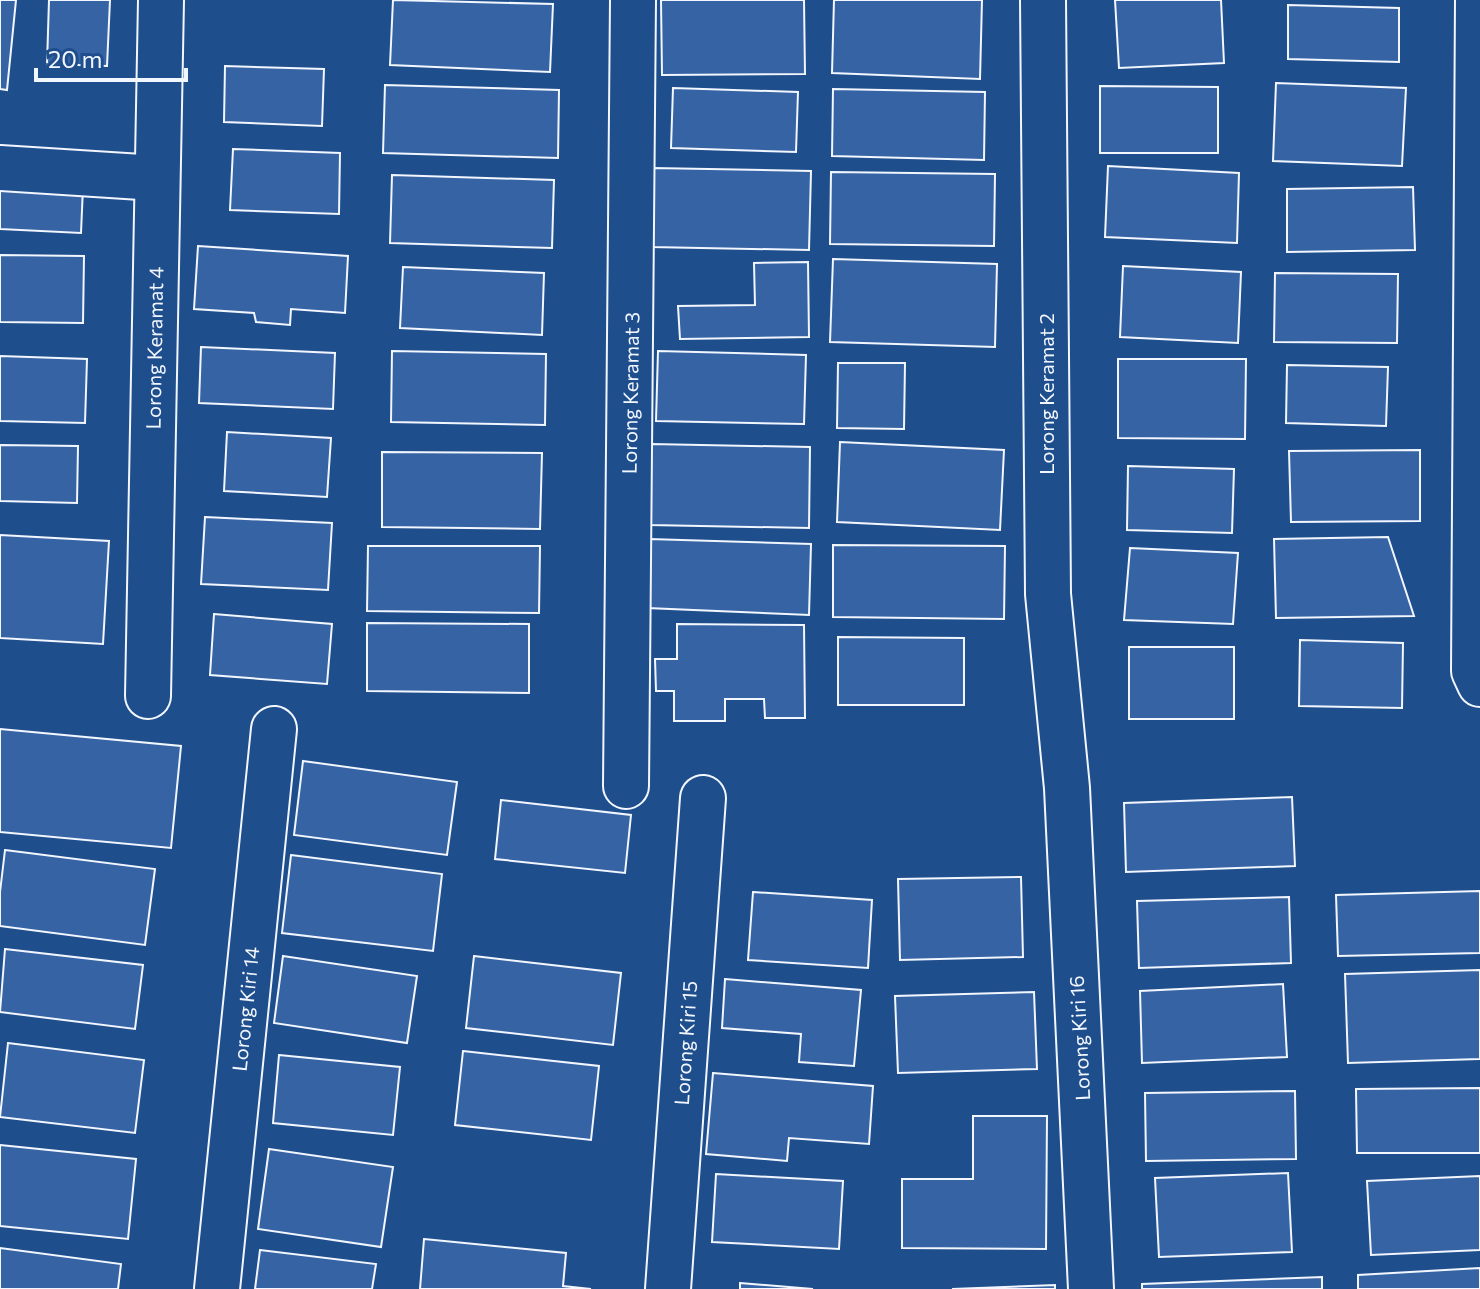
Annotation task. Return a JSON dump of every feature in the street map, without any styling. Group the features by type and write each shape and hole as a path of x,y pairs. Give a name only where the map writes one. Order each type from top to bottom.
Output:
{"street":[{"name":"Lorong Keramat 4","path":"148,696 161,0"},
{"name":"Lorong Keramat 3","path":"626,786 633,0"},
{"name":"Lorong Keramat 2","path":"1043,0 1048,594 1067,788"},
{"path":"1478,0 1474,671 1480,684"},
{"path":"0,168 157,178"},
{"name":"Lorong Kiri 14","path":"217,1289 274,729"},
{"name":"Lorong Kiri 16","path":"1067,788 1091,1289"},
{"name":"Lorong Kiri 15","path":"668,1289 703,798"}],"building":[{"path":"0,0 16,0 7,90 0,89"},
{"path":"49,0 110,0 107,66 47,64"},
{"path":"393,0 553,4 550,72 390,65"},
{"path":"661,0 804,0 805,74 662,75"},
{"path":"834,0 982,0 980,79 832,73"},
{"path":"1115,0 1221,0 1224,63 1119,68"},
{"path":"1288,5 1399,8 1399,62 1288,59"},
{"path":"225,66 324,69 322,126 224,122"},
{"path":"1276,83 1406,88 1402,166 1273,161"},
{"path":"385,85 559,90 558,158 383,153"},
{"path":"1100,86 1218,87 1218,153 1100,153"},
{"path":"673,88 798,92 796,152 671,148"},
{"path":"833,89 985,92 984,160 832,156"},
{"path":"233,149 340,153 339,214 230,210"},
{"path":"1108,166 1239,173 1237,243 1105,237"},
{"path":"653,168 811,171 809,250 651,247"},
{"path":"831,172 995,174 994,246 830,244"},
{"path":"392,175 554,180 552,248 390,243"},
{"path":"0,183 83,187 81,233 0,229"},
{"path":"1413,187 1415,250 1287,252 1287,189"},
{"path":"198,246 348,256 345,313 291,309 290,325 256,322 254,313 194,309"},
{"path":"0,255 84,256 83,323 0,322"},
{"path":"833,259 997,264 995,347 830,342"},
{"path":"808,262 809,337 680,339 678,306 755,305 754,263"},
{"path":"1123,266 1241,272 1238,343 1120,337"},
{"path":"403,267 544,273 542,335 400,328"},
{"path":"1275,273 1398,274 1397,343 1274,342"},
{"path":"201,347 335,353 333,409 199,403"},
{"path":"392,351 546,354 545,425 391,422"},
{"path":"658,351 806,355 804,424 656,421"},
{"path":"0,356 87,359 85,423 0,421"},
{"path":"1118,359 1246,359 1245,439 1118,438"},
{"path":"838,363 905,363 904,429 837,428"},
{"path":"1287,365 1388,367 1386,426 1286,423"},
{"path":"227,432 331,438 327,497 224,491"},
{"path":"840,442 1004,450 1000,530 837,522"},
{"path":"651,444 810,447 809,528 650,525"},
{"path":"0,445 78,446 77,503 0,501"},
{"path":"1420,450 1420,521 1291,522 1289,451"},
{"path":"382,452 542,453 540,529 382,527"},
{"path":"1128,466 1234,469 1232,533 1127,530"},
{"path":"205,517 332,523 328,590 201,584"},
{"path":"0,535 109,541 103,644 0,638"},
{"path":"1388,537 1414,616 1276,618 1274,539"},
{"path":"649,539 811,544 809,615 647,608"},
{"path":"833,545 1005,546 1004,619 833,617"},
{"path":"368,546 540,546 539,613 367,611"},
{"path":"1130,548 1238,553 1233,624 1124,620"},
{"path":"214,614 332,624 327,684 210,675"},
{"path":"367,623 529,624 529,693 367,691"},
{"path":"677,624 804,625 805,718 765,718 764,699 725,699 725,721 674,721 674,691 656,691 655,659 677,659"},
{"path":"838,637 964,638 964,705 838,705"},
{"path":"1300,640 1403,643 1402,708 1299,706"},
{"path":"1129,647 1234,647 1234,719 1129,719"},
{"path":"0,729 181,746 171,848 0,832"},
{"path":"303,761 457,782 447,855 294,835"},
{"path":"1292,797 1295,866 1126,872 1124,803"},
{"path":"501,800 631,815 625,873 495,859"},
{"path":"5,850 155,869 145,945 0,926"},
{"path":"291,855 442,874 433,951 282,933"},
{"path":"1021,877 1023,957 900,960 898,879"},
{"path":"1480,891 1480,953 1338,956 1336,895"},
{"path":"753,892 872,900 868,968 748,960"},
{"path":"1289,897 1291,963 1139,968 1137,901"},
{"path":"5,949 143,965 135,1029 0,1012"},
{"path":"283,956 417,976 407,1043 274,1023"},
{"path":"474,956 621,973 613,1045 466,1028"},
{"path":"1480,970 1480,1059 1348,1063 1345,974"},
{"path":"725,979 861,990 854,1066 799,1062 801,1034 722,1028"},
{"path":"1283,984 1287,1057 1142,1063 1140,991"},
{"path":"1034,992 1037,1069 898,1073 895,996"},
{"path":"8,1043 144,1060 135,1133 0,1117"},
{"path":"463,1051 599,1066 591,1140 455,1125"},
{"path":"279,1055 400,1067 393,1135 273,1123"},
{"path":"713,1073 873,1086 869,1144 789,1138 787,1161 706,1154"},
{"path":"1480,1088 1480,1153 1357,1153 1356,1089"},
{"path":"1295,1091 1296,1159 1146,1161 1145,1093"},
{"path":"973,1116 1047,1116 1046,1249 902,1248 902,1179 973,1179"},
{"path":"0,1145 136,1159 128,1239 0,1226"},
{"path":"269,1149 393,1167 381,1247 258,1229"},
{"path":"1288,1173 1292,1252 1159,1257 1155,1178"},
{"path":"716,1174 843,1181 839,1249 712,1242"},
{"path":"1480,1176 1480,1250 1371,1255 1367,1181"},
{"path":"424,1239 566,1253 563,1286 591,1289 420,1289"},
{"path":"0,1248 121,1264 118,1289 0,1289"},
{"path":"260,1250 376,1264 372,1289 255,1289"},
{"path":"1480,1268 1480,1289 1358,1289 1358,1275"},
{"path":"1322,1277 1322,1289 1142,1289 1142,1284"},
{"path":"740,1283 813,1289 740,1289"},
{"path":"1055,1285 1055,1289 952,1289"}]}
